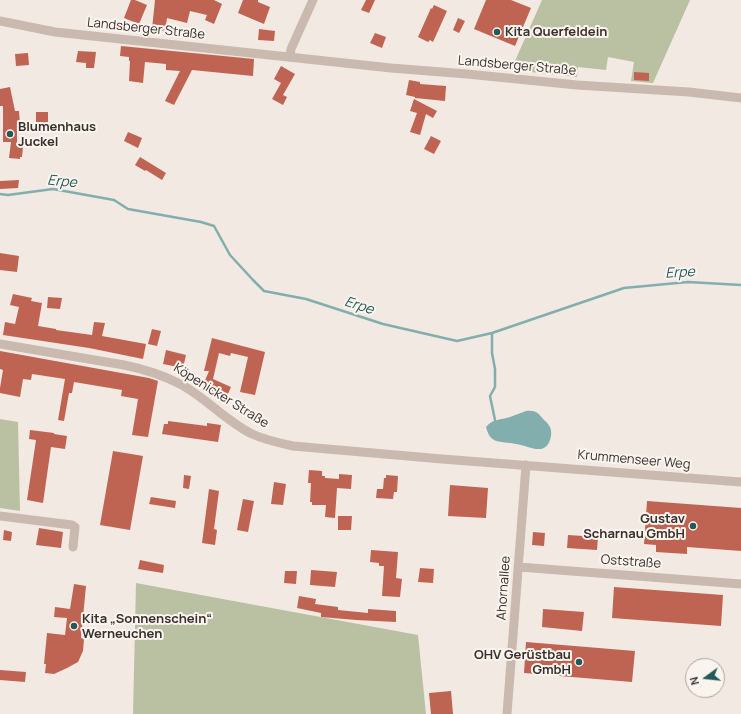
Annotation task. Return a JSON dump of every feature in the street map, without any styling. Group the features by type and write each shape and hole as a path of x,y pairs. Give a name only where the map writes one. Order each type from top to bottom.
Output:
{"street":[{"path":"290,57 291,49 313,0"},
{"name":"Landsberger Straße","path":"0,21 55,32 391,68 577,85 683,91 741,98"},
{"name":"Köpenicker Straße","path":"0,344 124,365 160,374 192,391 246,431 280,444 450,460 526,465"},
{"name":"Krummenseer Weg","path":"526,465 741,482"},
{"name":"Ahornallee","path":"508,714 526,465"},
{"path":"0,516 72,525 75,527 73,547"},
{"name":"Oststraße","path":"518,567 741,584"}],"green space":[{"path":"542,0 690,0 653,83 631,81 634,62 608,57 606,70 578,67 577,77 511,70"},
{"path":"0,419 18,422 20,511 0,508"},
{"path":"136,583 418,635 426,714 133,714"}],"water":[{"path":"526,411 536,412 549,425 551,429 551,436 546,447 537,449 492,439 486,427 488,424"}],"building":[{"path":"131,0 147,5 139,24 124,18"},
{"path":"155,0 214,0 222,4 214,24 205,20 207,15 190,11 187,23 167,18 165,31 152,29"},
{"path":"243,0 258,0 258,2 270,7 264,24 238,13"},
{"path":"366,0 375,0 369,13 361,10"},
{"path":"486,0 511,0 531,8 515,46 474,29"},
{"path":"434,5 447,11 433,42 430,40 428,42 418,37 431,8 432,9"},
{"path":"458,18 465,21 459,33 453,30"},
{"path":"259,29 275,31 274,41 258,40"},
{"path":"375,33 386,37 382,48 370,43"},
{"path":"121,46 254,59 253,76 192,70 174,105 165,101 180,71 166,70 166,64 145,62 143,83 129,81 130,61 129,57 120,56"},
{"path":"78,51 96,52 94,68 86,68 86,63 76,62"},
{"path":"28,53 29,65 16,66 15,54"},
{"path":"281,66 295,74 283,95 287,97 283,105 272,99 281,83 274,79"},
{"path":"634,72 649,73 649,81 634,80"},
{"path":"409,80 420,82 420,84 446,86 445,101 415,98 406,95"},
{"path":"10,87 15,111 19,111 20,125 17,125 17,147 23,147 22,157 20,157 20,159 9,158 11,142 3,142 3,106 0,106 0,89"},
{"path":"414,99 437,111 433,118 426,114 420,135 410,132 417,113 410,111"},
{"path":"36,112 48,112 48,126 36,126"},
{"path":"128,132 142,138 138,148 124,141"},
{"path":"431,136 441,141 434,154 424,149"},
{"path":"140,157 166,173 162,180 135,165"},
{"path":"19,180 18,188 0,189 0,181"},
{"path":"0,253 19,256 17,272 0,270"},
{"path":"13,294 32,298 31,301 42,303 38,326 92,335 94,322 105,323 102,336 146,344 143,359 89,348 3,335 5,322 15,324 19,307 10,305"},
{"path":"48,297 62,298 60,309 47,308"},
{"path":"152,329 161,331 157,346 148,344"},
{"path":"212,338 265,352 255,395 240,392 248,357 231,353 230,356 219,353 213,379 231,387 225,401 201,390 209,371 204,371"},
{"path":"166,350 186,355 183,368 163,364"},
{"path":"0,351 149,378 158,381 148,437 132,435 138,399 121,396 122,390 74,382 72,393 69,393 64,421 58,420 65,379 32,374 31,380 23,379 20,397 0,393 3,370 0,369"},
{"path":"168,421 207,426 207,423 221,425 218,442 162,434 164,424 168,424"},
{"path":"30,430 67,436 65,449 51,447 43,503 27,500 36,440 29,439"},
{"path":"113,451 143,456 130,530 100,525"},
{"path":"309,470 322,471 322,476 325,476 325,478 339,479 339,474 352,475 351,489 337,488 335,518 325,517 326,505 312,505 312,502 310,502 311,483 308,483"},
{"path":"184,475 191,476 189,489 183,488"},
{"path":"386,475 398,476 397,492 394,492 393,499 376,498 377,489 383,489 384,478 386,478"},
{"path":"274,482 286,484 283,505 271,504"},
{"path":"450,485 488,488 486,518 448,516"},
{"path":"209,489 219,491 214,529 217,530 215,545 202,543"},
{"path":"151,497 176,501 175,508 149,504"},
{"path":"243,499 254,501 248,532 237,530"},
{"name":"Gustav Scharnau GmbH","path":"647,501 741,508 741,551 687,547 687,554 656,552 656,545 644,544"},
{"path":"338,516 352,516 351,530 338,530"},
{"path":"39,528 63,532 61,548 36,545"},
{"path":"4,530 12,532 11,541 3,540"},
{"path":"533,532 545,533 544,546 532,545"},
{"path":"568,535 598,537 597,550 567,548"},
{"path":"371,550 398,552 396,578 402,579 400,597 382,596 384,566 379,566 379,563 370,562"},
{"path":"140,560 164,565 163,573 138,569"},
{"path":"420,568 434,569 433,583 418,582"},
{"path":"311,570 337,572 335,587 310,585"},
{"path":"285,571 297,571 296,584 284,583"},
{"name":"Kita „Sonnenschein“ Werneuchen","path":"74,584 86,586 81,638 84,639 83,651 78,662 54,674 45,673 46,664 44,664 47,633 65,635 67,618 54,617 55,607 70,609"},
{"path":"614,587 723,595 721,626 612,618"},
{"path":"299,596 316,599 315,604 338,607 338,610 368,613 368,609 396,611 396,622 321,617 321,613 297,608"},
{"path":"543,609 584,612 582,631 542,627"},
{"name":"OHV Gerüstbau GmbH","path":"526,642 635,651 632,682 524,673"},
{"path":"0,670 26,672 25,682 0,680"},
{"path":"451,691 453,714 431,714 429,693"}],"waterway":[{"name":"Erpe","path":"0,194 8,195 53,189 114,200 128,209 201,222 214,226 230,255 264,291 306,299 383,324 457,341 492,333 624,288 688,282 741,285"},
{"path":"492,333 495,387 490,396 495,420"}],"place":[{"name":"Kita Querfeldein","path":"497,32"},
{"name":"Blumenhaus Juckel","path":"10,134"},
{"name":"Gustav Scharnau GmbH","path":"693,526"},
{"name":"Kita „Sonnenschein“ Werneuchen","path":"74,626"},
{"name":"OHV Gerüstbau GmbH","path":"579,662"}]}
